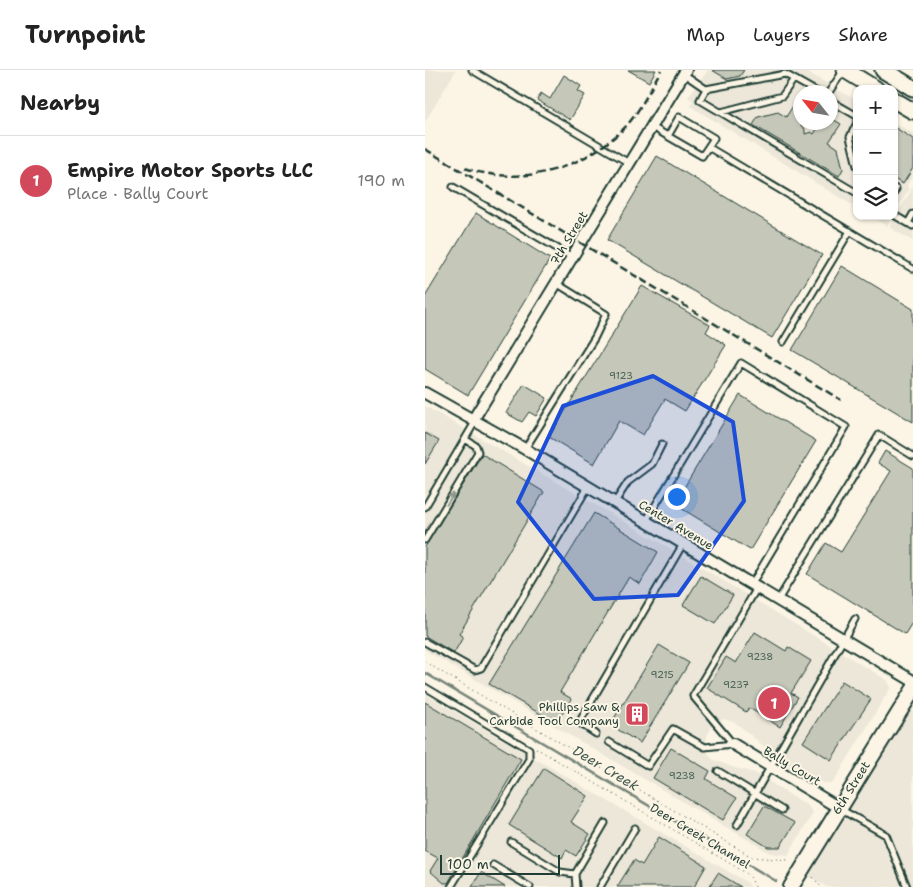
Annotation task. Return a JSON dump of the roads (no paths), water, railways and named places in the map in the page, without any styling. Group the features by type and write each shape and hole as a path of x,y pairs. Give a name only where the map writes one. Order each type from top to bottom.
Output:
{"main road":[{"path":"844,70 869,85"},
{"path":"883,70 913,88"},
{"path":"898,102 913,111"},
{"name":"6th Street","path":"791,887 913,690"}],"street":[{"name":"7th Street","path":"474,421 685,72"},
{"name":"Center Avenue","path":"425,393 525,449 913,681"},
{"name":"Bally Court","path":"733,744 839,808"}],"lane":[{"path":"472,70 630,163"},
{"path":"834,85 844,70"},
{"path":"685,72 706,89 785,74 805,85"},
{"path":"721,112 782,96 794,79"},
{"path":"706,89 700,100 853,190"},
{"path":"838,104 853,114"},
{"path":"652,126 668,136 702,156 714,138 679,118 668,136"},
{"path":"853,131 850,137 853,149"},
{"path":"708,147 913,269"},
{"path":"453,187 572,257"},
{"path":"898,217 911,225 913,214"},
{"path":"783,342 849,231"},
{"path":"525,449 595,337 606,314 556,284"},
{"path":"646,521 741,363 846,427 693,696 733,744"},
{"path":"425,506 474,421"},
{"path":"778,600 879,434 913,456"},
{"path":"425,540 478,452 476,446 465,439"},
{"path":"614,502 628,482 652,464 662,444"},
{"path":"425,642 466,667 475,670 481,668 588,487"},
{"path":"596,734 581,724 580,721 683,544"},
{"path":"737,825 855,619"},
{"path":"425,687 529,749 529,760 451,887"},
{"path":"609,742 648,766 673,729 705,748 733,744"},
{"path":"718,771 782,810"},
{"path":"839,808 886,835 907,887"},
{"path":"575,887 575,874 605,823"},
{"path":"600,887 635,828"},
{"path":"511,842 560,872 575,874"},
{"path":"493,865 529,887"}],"waterway":[{"name":"Deer Creek","path":"425,673 776,881"}],"railway":[{"path":"465,168 506,176 526,175 546,172 584,158 625,128 642,104 661,70"},
{"path":"425,149 841,400"}],"place":[{"name":"Empire Motor Sports LLC","path":"774,703"},
{"name":"Phillips Saw & Carbide Tool Company","path":"637,714"}]}
